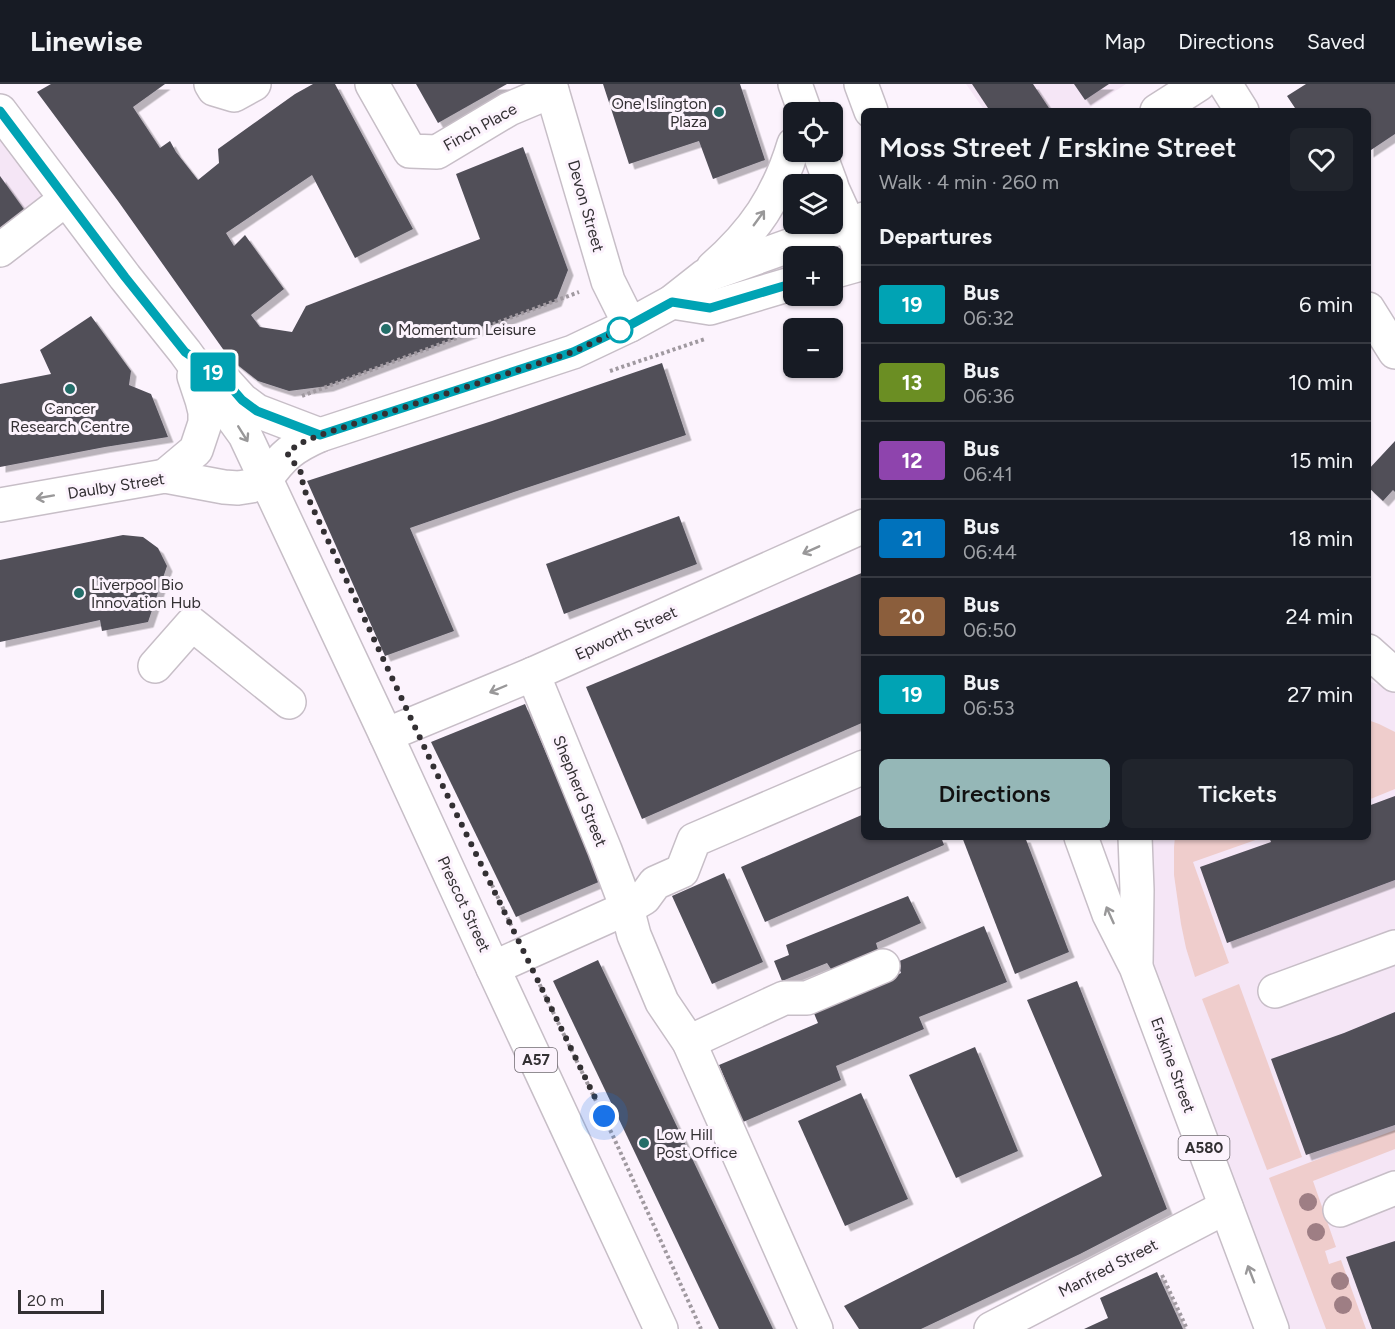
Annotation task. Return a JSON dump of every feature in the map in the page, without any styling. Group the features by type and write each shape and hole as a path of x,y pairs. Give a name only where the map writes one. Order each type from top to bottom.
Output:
{"main road":[{"path":"211,84 214,89 234,96 254,84"},
{"name":"Finch Place","path":"372,84 410,151 428,152 437,152 551,87"},
{"path":"861,84 870,108"},
{"path":"1162,108 1198,84"},
{"path":"1225,84 1240,108"},
{"name":"Devon Street","path":"551,87 608,281 630,325"},
{"name":"A57","path":"0,111 185,352 245,435 266,479"},
{"path":"266,479 287,453 299,444 320,435 573,352 672,302 705,276 743,238 770,202 788,162"},
{"path":"0,250 66,199"},
{"path":"843,202 856,222 861,244"},
{"path":"705,276 856,222"},
{"path":"843,269 861,264"},
{"path":"672,302 710,308 783,286"},
{"path":"1371,314 1395,352"},
{"path":"185,352 222,377 242,400 257,411 320,435"},
{"path":"165,476 196,450 205,423 202,400 185,352"},
{"name":"Daulby Street","path":"0,505 165,476 238,488 251,486 266,479"},
{"name":"Prescot Street","path":"266,479 661,1329"},
{"name":"Epworth Street","path":"386,735 533,674 861,527"},
{"path":"155,666 192,624 289,702"},
{"path":"1371,654 1395,675"},
{"name":"Shepherd Street","path":"533,674 605,850 627,908 634,935 662,1002 689,1042 816,1329"},
{"path":"1371,682 1395,690"},
{"path":"493,968 627,908 644,898 656,883 682,871 694,840 861,768"},
{"name":"Erskine Street","path":"1082,840 1109,914 1136,967 1272,1329"},
{"name":"A580","path":"1135,840 1136,967"},
{"path":"1275,991 1395,947"},
{"path":"689,1042 784,998 807,998 883,966"},
{"path":"1340,1210 1395,1188"},
{"name":"Manfred Street","path":"991,1329 1226,1207"}],"path":[{"path":"269,417 280,405 585,290"},
{"path":"488,877 613,1136 701,1329"},
{"path":"1149,1247 1187,1329"}],"shaded area":[{"path":"966,84 1126,84 1090,108 983,108"},
{"path":"0,111 60,191 0,237"},
{"path":"1371,682 1395,690 1395,1329 1272,1329 1136,967 1135,840 1371,840"},
{"path":"1371,721 1395,732 1395,789 1371,799"},
{"path":"1175,840 1255,840 1193,862 1229,963 1195,977 1181,924 1174,875"},
{"path":"1239,984 1302,1157 1267,1170 1202,999"},
{"path":"1395,1130 1395,1149 1313,1181 1336,1247 1325,1251 1329,1264 1341,1260 1366,1329 1326,1329 1269,1178"}],"building":[{"path":"51,84 165,84 133,107 160,148 170,141 198,180 219,163 218,149 295,94 313,84 335,84 413,229 355,258 312,175 226,233 234,246 245,235 284,289 251,315 260,327 292,332 306,306 480,239 456,174 523,147 568,270 556,301 328,386 289,391 258,381 230,359 37,92"},
{"path":"416,84 507,84 438,123"},
{"path":"603,84 740,84 765,160 713,179 699,141 629,164"},
{"path":"972,84 1033,84 1049,108 988,108"},
{"path":"1074,84 1109,84 1085,100"},
{"path":"1306,84 1395,84 1395,134 1371,150 1371,108 1295,108 1287,96"},
{"path":"0,176 26,212 0,231"},
{"name":"Cancer Research Centre","path":"91,316 131,371 129,385 151,394 168,437 0,467 0,384 51,374 40,350"},
{"path":"662,363 686,435 410,528 454,631 385,656 307,481"},
{"path":"1395,441 1395,492 1393,490 1383,501 1371,490 1371,467"},
{"path":"679,516 697,564 564,614 546,564"},
{"name":"Liverpool Bio Innovation Hub","path":"123,535 143,537 158,548 167,566 148,622 102,631 100,620 0,642 0,560"},
{"path":"861,573 861,723 642,819 586,687"},
{"path":"525,704 601,881 516,917 431,742"},
{"path":"1395,796 1395,880 1227,943 1200,867 1271,842 1270,840 1371,840 1371,805"},
{"path":"861,815 861,840 942,840 944,845 765,922 741,867"},
{"path":"963,840 1026,840 1069,952 1015,974"},
{"path":"724,873 763,962 712,984 672,896"},
{"path":"908,896 921,923 876,943 879,953 833,972 827,963 782,981 774,961 789,955 786,945"},
{"path":"984,926 1007,982 919,1017 924,1029 836,1066 841,1080 743,1122 719,1065 818,1023 813,1011 901,973 897,962"},
{"path":"598,960 773,1329 719,1329 553,981"},
{"path":"1077,981 1167,1209 1080,1254 921,1329 859,1329 844,1306 1102,1176 1027,1000"},
{"path":"1395,1012 1395,1125 1306,1155 1271,1059"},
{"path":"975,1047 1018,1151 956,1178 909,1075"},
{"path":"861,1093 908,1199 845,1226 798,1121"},
{"path":"1395,1241 1395,1329 1372,1329 1346,1257"},
{"path":"1157,1272 1183,1329 1084,1329 1108,1318 1100,1298"}],"bus line":[{"name":"19","path":"0,111 125,277 185,352 222,377 242,400 257,411 320,435 573,352 672,302 710,308 783,286"}],"place":[{"name":"One Islington Plaza","path":"719,112"},
{"name":"Momentum Leisure","path":"386,329"},
{"name":"Cancer Research Centre","path":"70,389"},
{"name":"Liverpool Bio Innovation Hub","path":"79,593"},
{"name":"Low Hill Post Office","path":"644,1143"}],"route":[{"path":"604,1116 435,770 303,487 302,474 287,453 299,444 320,435 573,352 620,330"}]}
